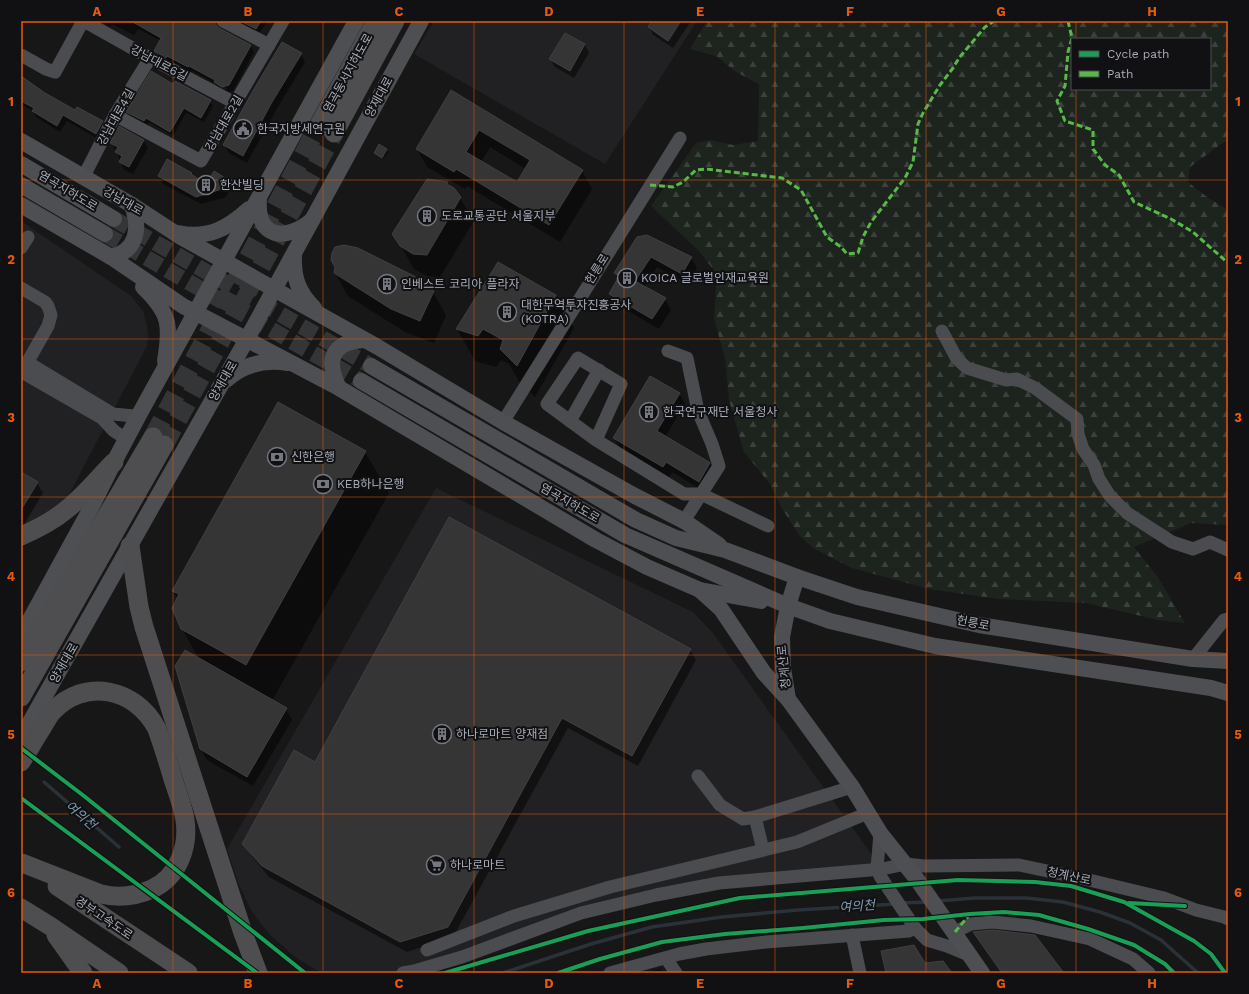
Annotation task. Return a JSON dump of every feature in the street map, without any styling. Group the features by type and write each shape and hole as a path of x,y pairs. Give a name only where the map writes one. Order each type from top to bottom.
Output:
{"highway":[{"name":"염곡동서지하도로","path":"376,21 326,129 395,21"},
{"name":"양재대로","path":"21,662 159,441 21,697"},
{"path":"21,536 66,511 114,462"},
{"path":"130,546 139,607 147,638 243,933 258,973"},
{"path":"21,762 51,713 67,699 75,695 91,691 119,694 129,699 143,710 152,720 157,729 183,813 186,831 183,852 174,871 158,886 135,894 114,896 101,894 21,862"},
{"name":"경부고속도로","path":"21,862 188,973"},
{"path":"21,908 119,973"},
{"path":"50,926 83,973"}],"main road":[{"path":"152,392 356,21"},
{"name":"양재대로","path":"21,738 247,339 421,21"},
{"name":"강남대로","path":"21,141 132,205 175,233 325,318"},
{"name":"염곡지하도로","path":"21,164 114,219"},
{"name":"염곡지하도로","path":"21,185 105,234"},
{"path":"259,199 259,212 263,223 266,229 274,233 296,230 312,220"},
{"path":"175,233 196,235 218,231 237,219 259,199"},
{"path":"21,205 111,257 183,306 339,388 596,540 647,567 700,590 788,606 830,621 935,646 1211,688 1228,693"},
{"path":"111,257 125,250 136,236 136,224 132,205"},
{"path":"294,254 294,274 299,289 310,304 325,318 502,422 635,496 684,521 726,550"},
{"path":"21,636 162,374 168,329 164,312 158,302 111,257"},
{"path":"339,388 331,367 334,353 343,345 364,340"},
{"path":"219,387 241,369 252,364 275,361 297,365"},
{"name":"염곡지하도로","path":"371,366 636,520 676,538 726,550"},
{"name":"염곡지하도로","path":"361,381 625,535 788,606"},
{"name":"헌릉로","path":"726,550 797,577 857,597 979,625 1193,659 1228,662"},
{"name":"청계산로","path":"797,577 788,606 782,637 783,668 788,699 852,787 880,833 906,864 982,973"},
{"path":"700,590 721,609 764,673 788,699"}],"street":[{"name":"강남대로6길","path":"21,55 46,69 55,72 84,21 235,103"},
{"path":"222,21 269,45"},
{"name":"강남대로2길","path":"116,115 201,161 283,21"},
{"name":"강남대로4길","path":"83,178 116,115 150,58"},
{"name":"헌릉로","path":"502,422 680,138"},
{"path":"21,288 45,302 51,315 48,326 23,369"},
{"path":"942,331 957,359 967,368 1006,380 1017,379 1035,388 1077,419 1078,434 1083,449 1094,465 1099,479 1110,496 1127,513 1172,542 1194,549 1210,542 1228,550"},
{"path":"668,351 687,358 698,411 712,444 719,466 684,521"},
{"path":"596,440 621,384 578,358 547,404 596,440 684,494 701,494 768,526"},
{"path":"23,369 113,414 134,416 140,413"},
{"path":"23,369 102,418 114,431 122,436 125,442"},
{"path":"570,421 599,370"},
{"path":"1193,659 1224,620 1228,619"},
{"path":"1211,688 1228,686"},
{"path":"698,776 720,805 742,819 755,817 852,787"},
{"path":"428,950 514,916 588,894 797,842 868,813"},
{"path":"755,817 763,850"},
{"path":"880,833 878,872 915,928 927,940 971,956"},
{"path":"403,973 462,957 581,913 656,895 719,883 878,872 906,864"},
{"name":"청계산로","path":"906,864 924,866 1019,865 1164,898 1196,910 1228,919"},
{"path":"951,928 993,922 1031,926 1090,939 1133,959 1148,973"},
{"path":"610,973 706,949 908,931 915,928"},
{"path":"852,935 860,973"},
{"path":"666,958 676,973"}],"shaded area":[{"path":"434,21 697,21 605,164 414,54"},
{"path":"21,221 131,296 143,311 148,335 147,346 62,508 21,525"},
{"name":"하나로마트 양재점","path":"436,488 693,612 713,633 882,869 656,895 403,973 321,973 295,957 268,933 251,910 239,885 227,849"}],"green space":[{"path":"707,21 1228,21 1228,142 1224,142 1190,167 1188,182 1207,197 1228,210 1228,525 1191,523 1134,547 1159,579 1185,623 1158,620 1086,603 999,599 929,589 852,568 813,548 799,535 783,510 770,484 744,452 729,400 725,358 714,319 717,274 698,250 651,206 696,143 711,140 733,145 758,141 759,84 736,72 716,56 690,49"}],"building":[{"path":"131,21 215,21 219,28 251,45 229,85 222,87 214,82 215,80 189,66 188,67 167,56 166,58 154,51 161,38"},
{"path":"240,21 261,21 256,29"},
{"path":"651,21 681,21 668,41 648,27"},
{"path":"565,33 585,44 570,71 549,59"},
{"path":"282,42 302,53 272,102 243,156 223,145"},
{"path":"151,71 173,84 175,81 211,100 201,118 184,108 170,132 146,118 144,121 126,112"},
{"path":"21,76 45,93 75,110 77,107 103,121 96,134 63,115 57,126 32,111 34,108 21,101"},
{"path":"451,90 583,170 549,225 456,169 454,172 416,149","holes":["479,130 530,160 517,182 466,152"]},
{"path":"119,126 144,140 129,167 119,162 122,156 115,152 118,147 110,143"},
{"path":"379,144 387,149 382,158 374,153"},
{"path":"167,159 192,173 191,174 206,184 214,171 227,179 222,189 196,197 158,176"},
{"name":"도로교통공단 서울지부","path":"427,179 448,182 447,184 454,188 461,197 427,255 413,254 400,246 392,234"},
{"name":"KOICA 글로벌인재교육원","path":"647,235 692,257 682,274 651,257 635,281 666,298 652,319 609,294 619,276 614,273 637,237"},
{"name":"인베스트 코리아 플라자","path":"344,245 358,248 414,276 434,291 420,321 391,309 334,273 335,267 331,260 332,253 335,247"},
{"name":"대한무역투자진흥공사 (KOTRA)","path":"498,262 556,295 517,366 500,349 503,340 483,329 478,336 456,329"},
{"name":"한국연구재단 서울청사","path":"650,376 680,393 657,431 710,463 699,482 666,462 663,467 613,438"},
{"path":"278,402 366,451 246,665 181,629 172,608 179,594 172,591"},
{"path":"21,472 38,482 21,510"},
{"name":"하나로마트 양재점","path":"449,517 691,649 632,756 562,718 448,927 400,942 262,866 242,844 294,750 315,762"},
{"path":"185,650 287,708 247,777 200,749 175,666"},
{"path":"993,930 1035,935 1064,973 1002,973 973,932"},
{"path":"914,945 925,963 943,961 952,973 886,973 881,951"}],"waterway":[{"name":"여의천","path":"44,782 119,847"},
{"name":"여의천","path":"938,901 975,898 1026,898 1063,902 1100,912 1130,923 1161,940 1198,973"},
{"name":"여의천","path":"902,903 928,902"},
{"name":"여의천","path":"503,973 591,944 652,927 722,917 798,910 896,904"}],"tunnel":[{"path":"153,437 319,125"},
{"path":"164,445 334,133"},
{"path":"114,219 371,366"},
{"path":"105,234 361,381"}],"marked path":[{"path":"650,185 673,187 683,182 696,170 706,169 782,178 801,190 827,237 841,247 847,254 858,253 863,237 871,222 905,178 913,162 918,124 923,113 959,58 985,27 994,21"},
{"path":"1068,21 1072,38"},
{"path":"1071,42 1068,52 1065,86 1057,101 1065,121 1093,130 1093,149 1105,165 1119,175 1134,202 1171,219 1193,232 1228,263"},
{"path":"955,932 970,914"}],"cycle path":[{"path":"21,748 84,796 305,973"},
{"path":"21,798 257,973"},
{"path":"445,973 588,931 740,898 958,880 1035,882 1071,886 1124,902 1194,941 1211,954 1225,973"},
{"path":"1129,903 1185,906"},
{"path":"558,973 600,959 662,942 725,934 884,920 923,919 1004,912 1039,915 1088,929 1134,945 1165,964 1174,973"}],"place":[{"name":"한국지방세연구원","path":"243,129"},
{"name":"한산빌딩","path":"206,185"},
{"name":"도로교통공단 서울지부","path":"427,216"},
{"name":"KOICA 글로벌인재교육원","path":"627,278"},
{"name":"인베스트 코리아 플라자","path":"387,284"},
{"name":"대한무역투자진흥공사 (KOTRA)","path":"507,312"},
{"name":"한국연구재단 서울청사","path":"649,412"},
{"name":"신한은행","path":"277,457"},
{"name":"KEB하나은행","path":"323,484"},
{"name":"하나로마트 양재점","path":"442,734"},
{"name":"하나로마트","path":"436,865"}]}
